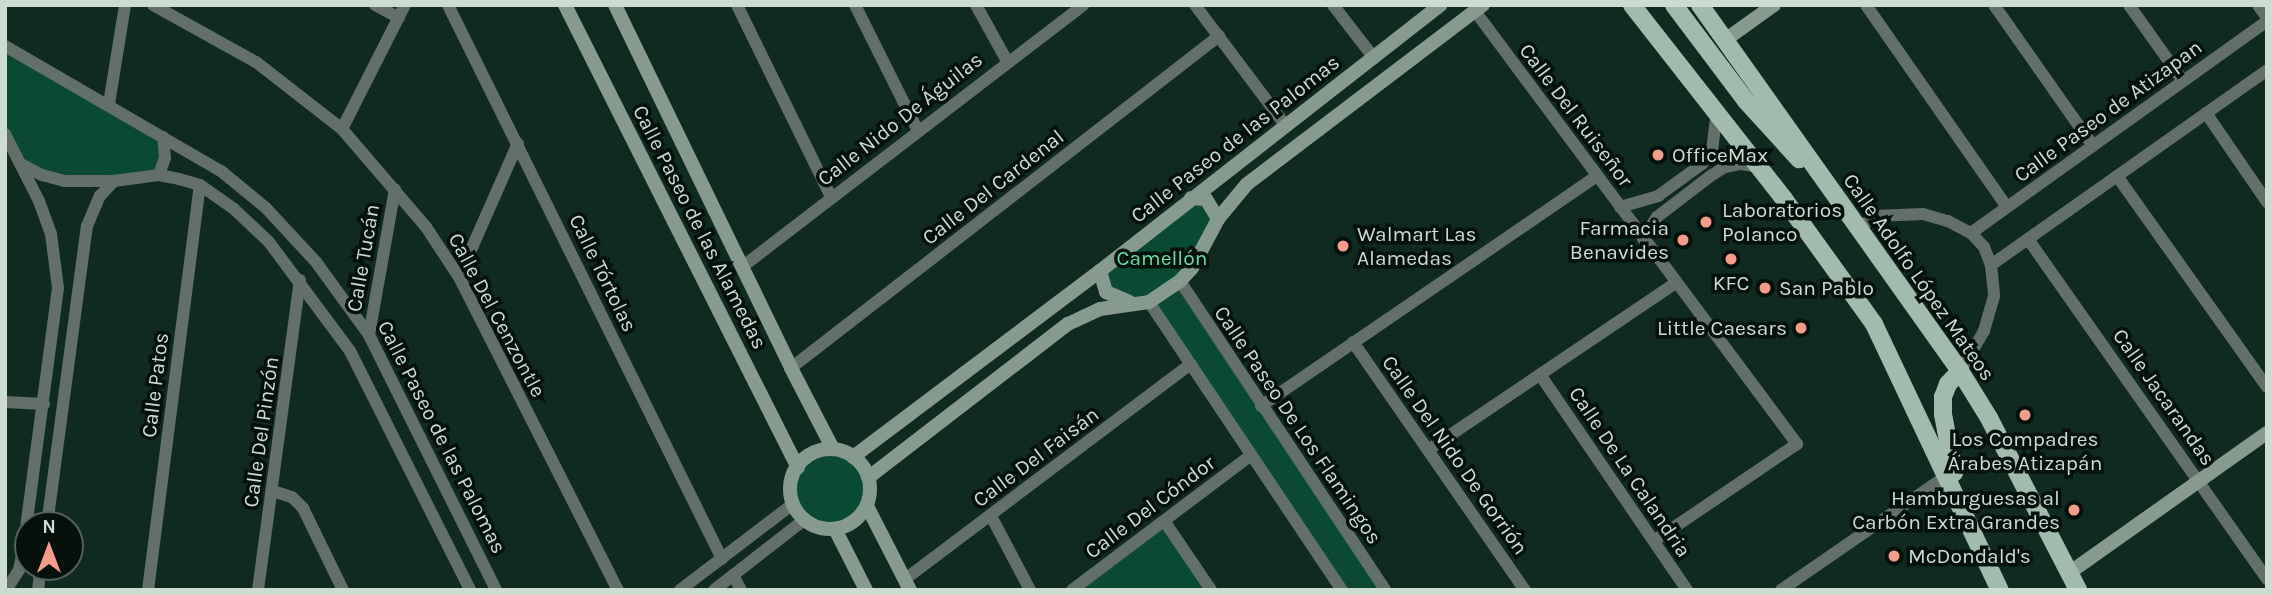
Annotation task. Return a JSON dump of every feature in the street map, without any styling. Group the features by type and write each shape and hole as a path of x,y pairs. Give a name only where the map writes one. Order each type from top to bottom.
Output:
{"main road":[{"path":"1632,5 1759,167 1874,324 1960,500 2000,590"},
{"path":"1648,5 1690,77"},
{"path":"1674,5 1746,101 1833,194"},
{"name":"Calle Adolfo López Mateos","path":"1700,5 1960,371 1989,418 2078,590"},
{"path":"1960,371 1948,384 1943,405 1960,500"}],"street":[{"path":"109,104 125,5"},
{"name":"Calle Del Cenzontle","path":"153,5 256,62 342,129 426,227 459,277 618,590"},
{"path":"375,5 399,18"},
{"path":"342,129 405,5"},
{"name":"Calle Tórtolas","path":"448,5 722,559"},
{"name":"Calle Paseo de las Alamedas","path":"565,5 797,468"},
{"name":"Calle Paseo de las Alamedas","path":"615,5 833,449"},
{"path":"737,5 831,197"},
{"path":"855,5 918,131"},
{"path":"976,5 1007,61"},
{"name":"Calle Nido De Águilas","path":"742,267 1083,5"},
{"path":"1195,5 1285,125"},
{"path":"1333,5 1374,58"},
{"name":"Calle Paseo de las Palomas","path":"853,457 1100,271 1441,5"},
{"path":"1725,40 1774,5"},
{"path":"1866,5 2007,207"},
{"path":"1994,5 2093,146"},
{"path":"2129,5 2183,81"},
{"path":"2258,5 2267,20"},
{"name":"Calle Paseo de las Palomas","path":"1149,302 1180,281 1192,268 1218,219 1247,184 1479,8"},
{"name":"Calle Del Ruiseñor","path":"1479,8 1597,176 1797,444 1654,541"},
{"name":"Calle Paseo de Atizapan","path":"1971,233 2267,20"},
{"name":"Calle Del Cardenal","path":"791,368 1219,36"},
{"name":"Calle Paseo de las Palomas","path":"5,46 11,53 109,104 221,172 266,208 316,262 369,335 496,590"},
{"path":"1991,265 2267,69"},
{"path":"1620,207 1658,196 1702,164 1712,151 1717,113"},
{"path":"2206,113 2267,202"},
{"path":"5,134 43,212 56,262 58,288 23,551 19,570 6,590"},
{"path":"159,175 165,158 163,137"},
{"path":"459,277 518,144"},
{"path":"1712,151 1725,167"},
{"name":"Calle Paseo de las Palomas","path":"21,164 42,175 64,181 114,181 159,175 200,185 243,217 269,242 300,280 350,351 470,590"},
{"path":"1643,239 1665,210 1725,167 1741,164 1759,167"},
{"path":"1261,406 1597,176"},
{"path":"2116,176 2267,387"},
{"path":"49,511 87,226 100,196 114,181"},
{"name":"Calle Patos","path":"148,590 200,185"},
{"name":"Calle Tucán","path":"369,335 395,189"},
{"path":"1191,198 1206,199 1218,219"},
{"path":"1859,228 1875,216 1896,213 1923,214 1948,221 1971,233 1984,247 1991,265 1994,296 1991,314 1977,347 1960,371"},
{"name":"Calle Jacarandas","path":"2028,239 2267,579"},
{"path":"1100,271 1106,292 1116,299 1133,303"},
{"name":"Calle Del Pinzón","path":"258,590 300,280"},
{"name":"Calle Paseo De Los Flamingos","path":"1180,281 1385,590"},
{"path":"1428,450 1677,282"},
{"path":"869,477 1068,324 1100,309 1149,302 1342,590"},
{"name":"Calle Del Nido De Gorrión","path":"1353,342 1525,590"},
{"name":"Calle Del Faisán","path":"907,585 991,516 1191,364"},
{"name":"Calle De La Calandria","path":"1541,376 1687,590"},
{"path":"5,402 44,404"},
{"path":"2069,573 2267,433"},
{"path":"867,506 848,525 835,529 820,528 804,520 793,505 791,480 804,458 816,452 833,449 853,457 869,477 867,506 907,585"},
{"name":"Calle Del Cóndor","path":"1072,590 1251,455"},
{"path":"1781,590 1948,475"},
{"path":"273,491 292,497 303,508 343,590"},
{"path":"680,590 793,505"},
{"path":"991,516 1030,590"},
{"path":"714,590 804,520"},
{"path":"1165,522 1211,590"},
{"path":"835,529 866,590"},
{"path":"733,575 741,590"}],"green space":[{"path":"17,52 163,137 159,175 86,182 21,164 5,134 5,54"},
{"name":"Camellón","path":"1199,198 1218,219 1180,281 1385,590 1343,590 1149,302 1116,299 1100,271"},
{"path":"830,449 845,452 858,461 867,474 870,489 867,504 858,517 845,526 830,529 815,526 802,517 793,504 790,489 793,474 802,461 815,452"},
{"path":"1165,522 1211,590 1072,590"}],"place":[{"name":"OfficeMax","path":"1658,155"},
{"name":"Laboratorios Polanco","path":"1706,222"},
{"name":"Farmacia Benavides","path":"1683,240"},
{"name":"Walmart Las Alamedas","path":"1343,246"},
{"name":"KFC","path":"1731,259"},
{"name":"San Pablo","path":"1765,288"},
{"name":"Little Caesars","path":"1801,328"},
{"name":"Los Compadres Árabes Atizapán","path":"2025,415"},
{"name":"Hamburguesas al Carbón Extra Grandes","path":"2074,510"},
{"name":"McDondald's","path":"1894,556"}]}
